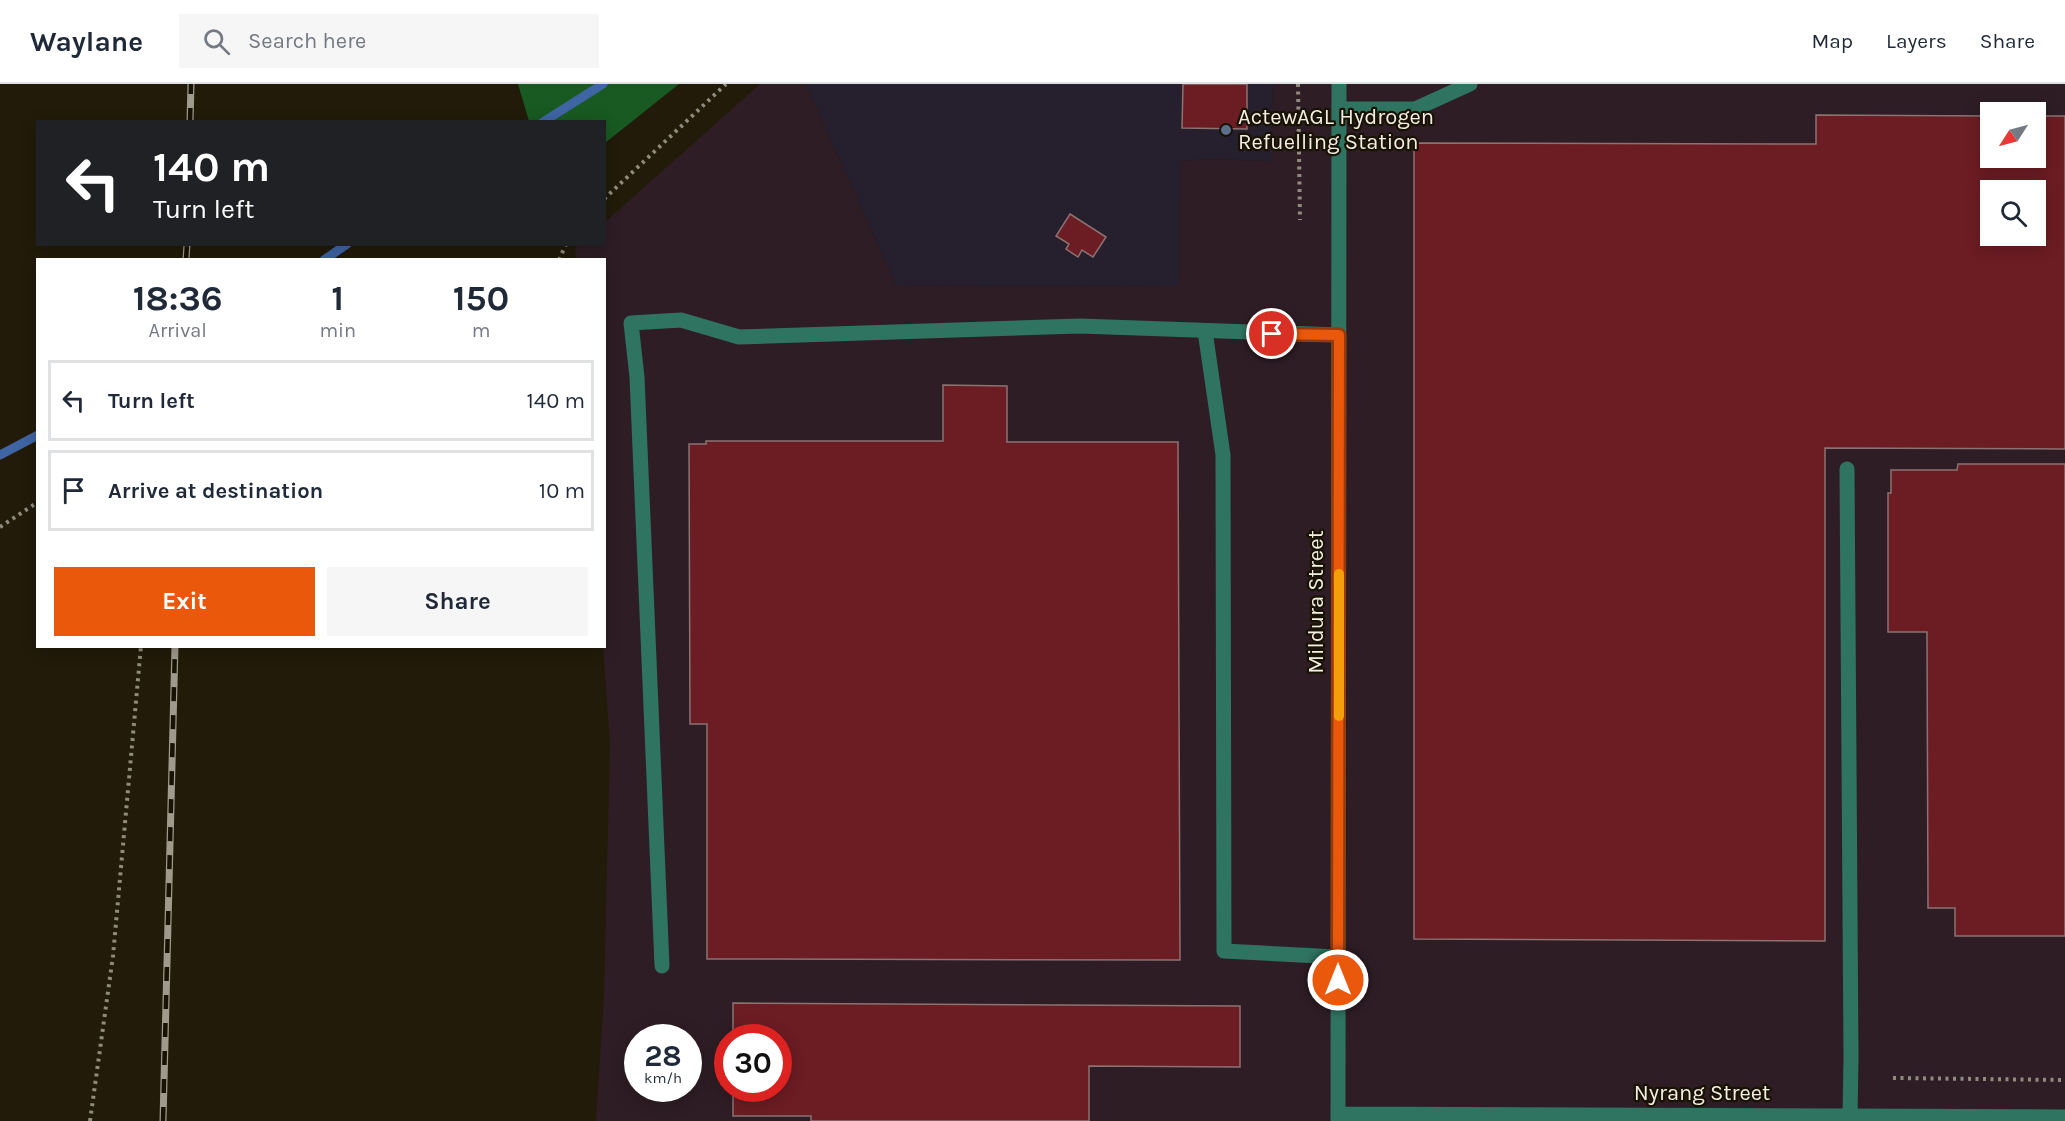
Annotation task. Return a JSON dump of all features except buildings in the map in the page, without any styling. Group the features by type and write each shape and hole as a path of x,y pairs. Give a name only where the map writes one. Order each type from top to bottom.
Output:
{"street":[{"name":"Mildura Street","path":"1338,1118 1339,84"},
{"path":"1339,109 1415,109 1470,84"},
{"path":"662,966 637,377 631,323 681,320 739,337 1080,326 1339,335"},
{"path":"1205,331 1223,455 1224,951 1338,957"},
{"path":"1847,469 1850,1117"},
{"name":"Nyrang Street","path":"1338,1118 2057,1118"}],"path":[{"path":"606,197 726,84"},
{"path":"1298,84 1300,220"},
{"path":"0,527 36,503"},
{"path":"90,1121 113,956 141,648"},
{"path":"1893,1078 2065,1080"}],"shaded area":[{"path":"760,84 806,84 896,285 1179,286 1180,161 1208,159 1271,161 1273,84 2065,84 2065,1121 596,1121 604,994 610,744 603,648 606,648 606,258 576,258 575,248 578,246 606,246 606,221"},
{"path":"806,84 1273,84 1272,161 1208,159 1180,161 1179,286 896,285"}],"green space":[{"path":"518,84 679,84 606,142 606,120 529,120"}],"waterway":[{"path":"546,120 603,84"},
{"path":"327,258 344,246"},
{"path":"0,455 36,436"}],"railway":[{"path":"190,120 191,84"},
{"path":"186,258 187,246"},
{"path":"163,1121 175,648"}],"slow traffic":[{"path":"1339,574 1339,716"}],"place":[{"name":"ActewAGL Hydrogen Refuelling Station","path":"1226,130"}],"route":[{"path":"1272,334 1339,335 1338,980"}]}
